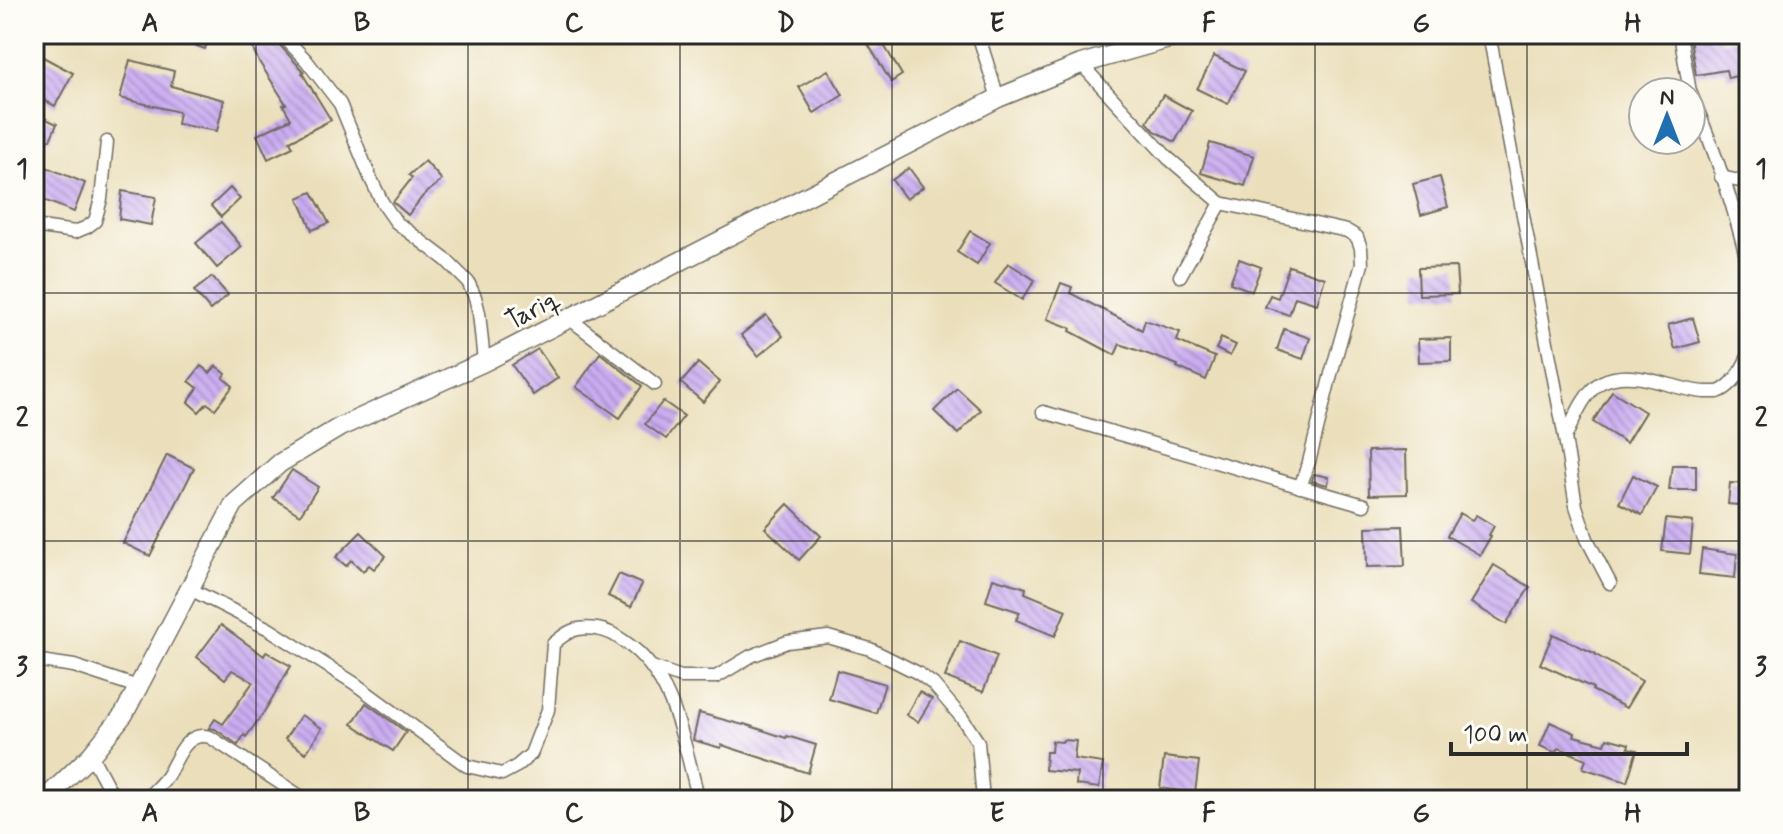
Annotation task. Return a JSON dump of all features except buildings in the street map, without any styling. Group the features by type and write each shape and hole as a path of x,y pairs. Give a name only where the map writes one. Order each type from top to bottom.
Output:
{"main road":[{"name":"Tariq","path":"44,800 91,755 124,714 234,504 280,463 340,427 570,319 998,98 1081,64 1186,34"}],"street":[{"path":"978,34 998,98"},
{"path":"1489,34 1576,506 1587,539 1610,583"},
{"path":"1680,34 1688,76"},
{"path":"282,35 340,104 370,177 396,222 446,260 468,282 479,313 484,362"},
{"path":"1081,64 1168,158 1221,203 1347,231 1357,237 1362,264 1300,487"},
{"path":"1707,132 1740,228 1749,270"},
{"path":"34,226 75,232 95,221 101,199 107,142"},
{"path":"1721,177 1749,183"},
{"path":"1180,276 1221,203"},
{"path":"570,319 655,384"},
{"path":"1565,438 1580,408 1600,383 1615,378 1641,378 1696,391 1717,392 1731,383 1749,354"},
{"path":"1043,412 1364,505"},
{"path":"190,589 269,629 354,683 467,766 502,774 531,754 548,710 553,644 569,630 589,628 609,631 635,649 652,667 668,695 699,800"},
{"path":"652,667 681,677 716,677 751,656 787,642 828,637 870,649 933,684 962,718 978,742 983,800"},
{"path":"34,660 74,666 138,687"},
{"path":"145,800 165,779 182,749 193,737 201,735 210,737 306,800"},
{"path":"91,755 115,800"}]}
